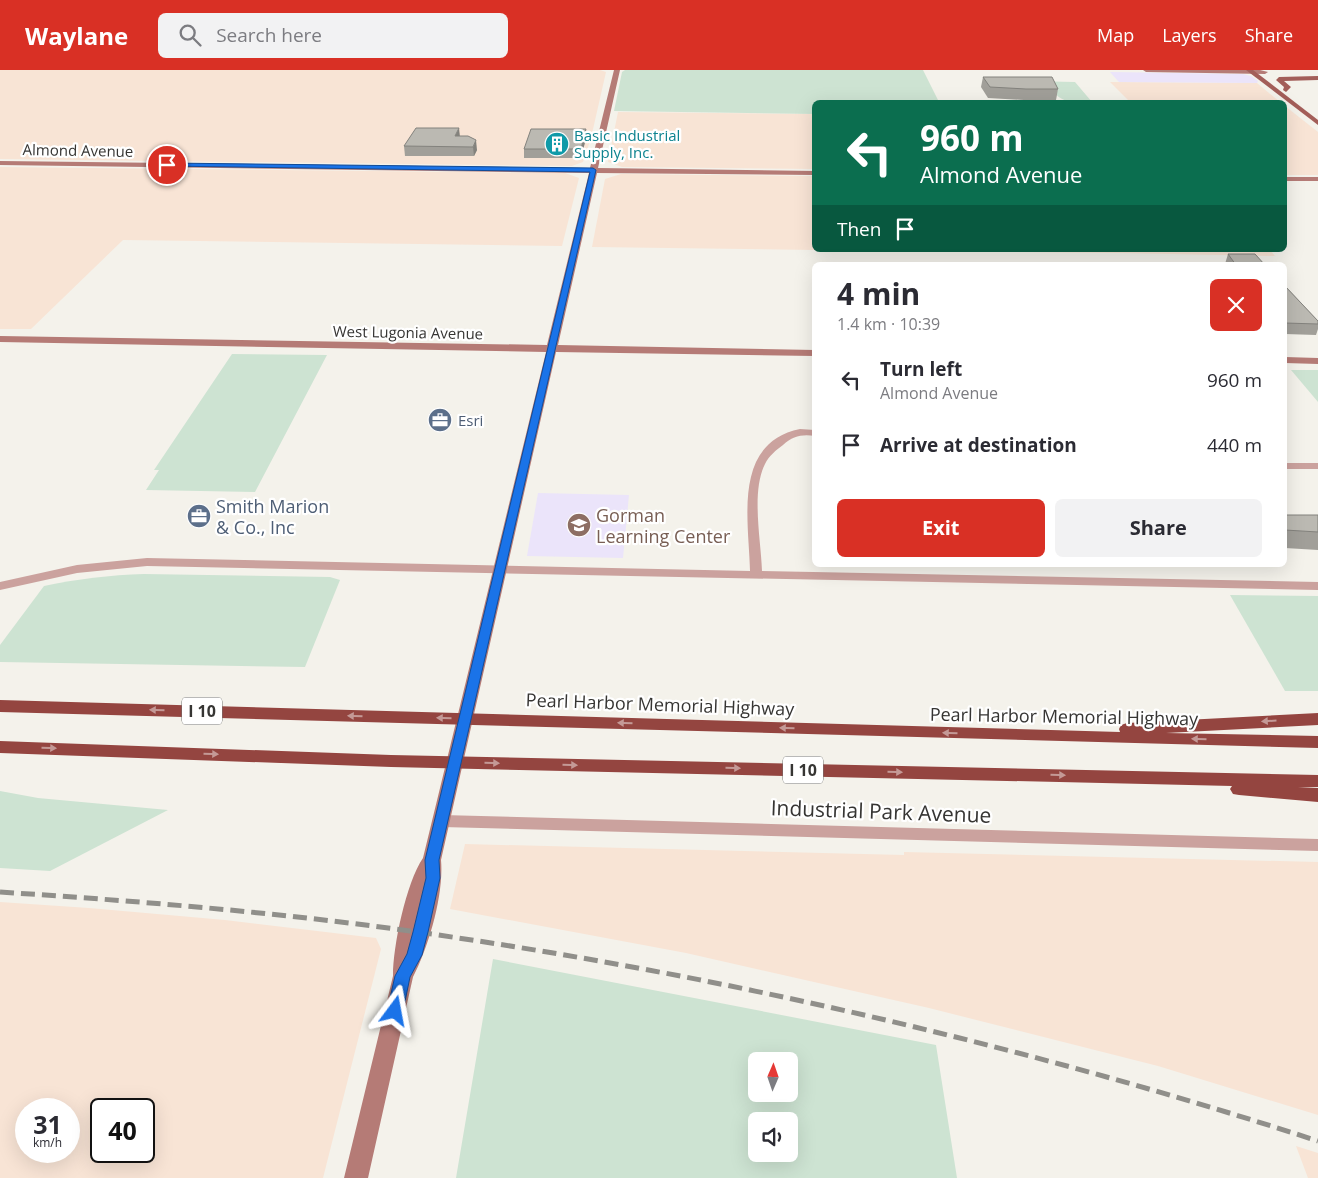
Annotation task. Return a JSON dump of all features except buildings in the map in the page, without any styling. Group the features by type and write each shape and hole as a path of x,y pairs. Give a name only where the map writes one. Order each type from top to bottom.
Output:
{"highway":[{"name":"Pearl Harbor Memorial Highway","path":"0,706 998,735 1318,742"},
{"path":"998,735 1318,719"},
{"name":"I 10","path":"0,747 391,761 1318,781"},
{"path":"1083,776 1318,795"}],"main road":[{"path":"1250,71 1318,123"},
{"path":"1263,71 1304,102 1298,102 1270,86"},
{"path":"1263,71 1273,71"},
{"path":"1263,71 1318,75"},
{"path":"1281,71 1318,75"},
{"path":"1286,90 1288,87 1279,80 1280,78 1318,75"}],"street":[{"path":"356,1178 403,976 414,955 433,878 432,860 616,70"},
{"path":"1146,70 1263,71"},
{"name":"Almond Avenue","path":"0,163 812,173"},
{"path":"1287,179 1318,179"},
{"name":"West Lugonia Avenue","path":"0,339 812,353"},
{"path":"1287,360 1318,361"},
{"path":"756,575 753,486 755,473 767,453 788,436 802,432 812,433"},
{"path":"1287,466 1318,466"},
{"path":"0,586 76,569 147,562 1318,586"},
{"name":"Industrial Park Avenue","path":"442,821 1318,845"}],"shaded area":[{"path":"0,70 600,70 606,72 591,138 583,162 572,166 0,159"},
{"path":"1110,72 1243,74 1251,76 1258,81 1257,83 1119,82"},
{"path":"1110,82 1257,83 1278,100 1128,100"},
{"path":"1287,108 1318,132 1318,175 1287,175"},
{"path":"618,112 812,114 812,169 622,167 608,162"},
{"path":"0,167 565,173 579,178 562,246 123,240 31,329 0,329"},
{"path":"621,174 812,176 812,250 592,247 605,179"},
{"path":"1021,252 1272,252 1275,256"},
{"name":"Gorman Learning Center","path":"538,493 629,495 623,558 527,556"},
{"path":"465,844 904,855 904,852 1318,862 1318,1115 1158,1066 929,1008 686,953 450,909"},
{"path":"0,902 225,920 376,938 381,949 323,1178 0,1178"},
{"path":"1296,1146 1318,1153 1318,1178 1308,1178"}],"green space":[{"path":"625,70 923,70 938,100 812,100 812,114 614,111 622,72"},
{"path":"1029,81 1075,82 1090,100 1064,100 1053,91 1058,91 1056,88"},
{"path":"232,354 327,355 255,492 146,490 159,470 154,470"},
{"path":"1291,370 1318,370 1318,402"},
{"path":"119,575 330,577 340,580 305,667 0,662 0,645 44,586"},
{"path":"1230,595 1318,596 1318,691 1285,691"},
{"path":"0,791 38,798 168,810 50,871 0,868"},
{"path":"493,959 936,1045 957,1178 456,1178"}],"railway":[{"path":"0,892 205,908 359,924 525,948 640,968 869,1016 982,1044 1207,1106 1318,1141"}],"place":[{"name":"Basic Industrial Supply, Inc.","path":"557,144"},
{"name":"Esri","path":"440,420"},
{"name":"Smith Marion & Co., Inc","path":"199,516"},
{"name":"Gorman Learning Center","path":"579,525"}],"route":[{"path":"167,165 593,170 432,860 433,878 414,955 403,976 395,1011"}]}
